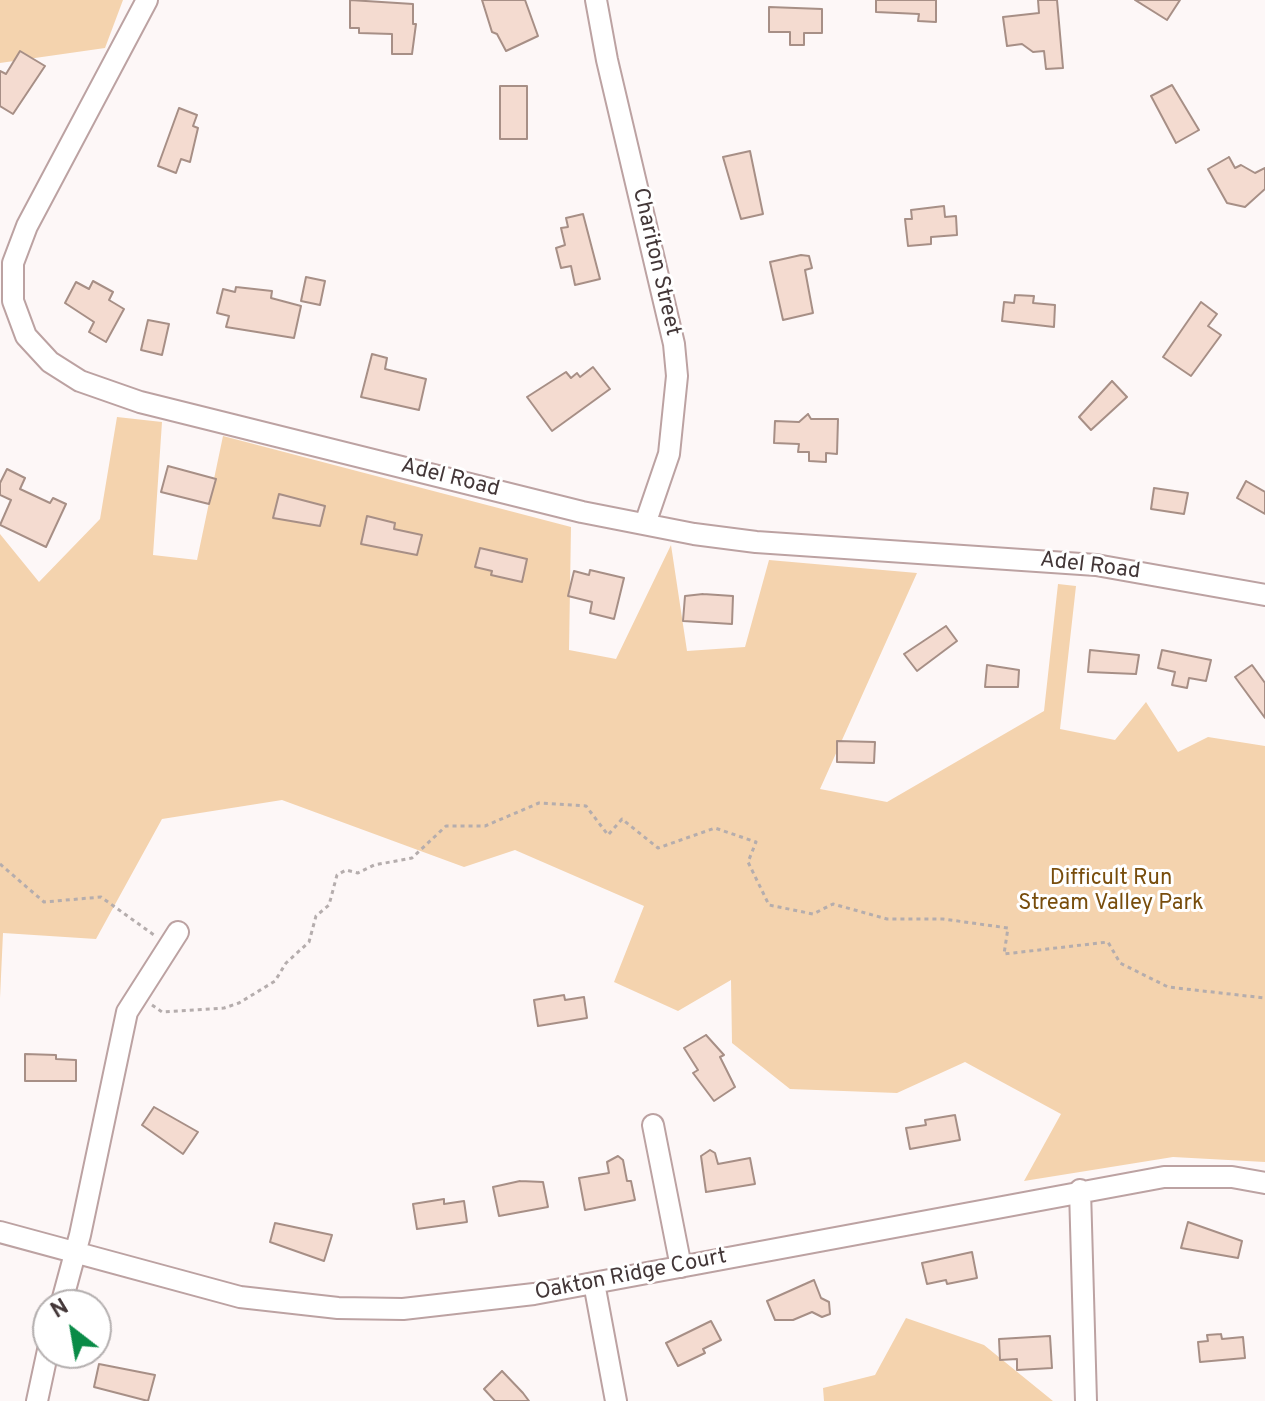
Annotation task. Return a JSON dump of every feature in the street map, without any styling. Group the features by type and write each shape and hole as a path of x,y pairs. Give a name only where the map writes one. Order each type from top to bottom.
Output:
{"street":[{"name":"Adel Road","path":"147,0 19,244 12,273 13,301 18,319 37,350 80,381 140,402 645,524 756,542 1096,565 1265,595"},
{"name":"Chariton Street","path":"596,0 676,360 677,407 669,454 645,524"},
{"path":"65,1289 127,1012 174,940"},
{"path":"653,1125 681,1267"},
{"name":"Oakton Ridge Court","path":"0,1232 240,1297 338,1308 469,1304 681,1267 1080,1190 1186,1176 1265,1183"},
{"path":"1080,1190 1086,1401"},
{"path":"594,1283 616,1401"},
{"path":"37,1401 44,1369"}],"path":[{"path":"138,995 162,1012 224,1008 239,1003 275,981 286,963 309,942 316,916 329,905 337,875 346,870 358,873 374,865 412,858 446,826 485,826 539,803 586,806 608,835 622,819 658,848 715,828 756,842 748,862 769,905 813,914 833,904 887,919 943,919 1008,928 1004,954 1108,942 1120,963 1168,987 1265,998"},
{"path":"0,864 44,902 101,897 174,940"}],"green space":[{"path":"0,0 123,0 105,48 0,63"},
{"name":"Difficult Run Stream Valley Park","path":"117,417 162,422 153,555 197,560 223,436 571,527 569,650 616,659 671,545 687,651 745,647 769,560 917,573 820,789 887,802 1044,711 1058,584 1076,586 1060,729 1115,740 1146,702 1178,752 1208,737 1265,746 1265,1162 1173,1157 1024,1181 1061,1114 965,1062 897,1093 790,1089 732,1043 731,980 678,1011 614,982 644,906 515,850 464,867 282,800 162,819 96,939 3,933 0,998 0,534 39,582 100,519"},
{"path":"906,1318 984,1345 1053,1401 824,1401 823,1388 875,1375"}],"building":[{"path":"350,0 413,4 413,24 416,24 412,54 392,54 392,34 359,33 359,28 350,28"},
{"path":"482,0 525,0 538,36 506,51 497,34 492,32"},
{"path":"876,0 936,0 936,22 918,21 919,14 876,12"},
{"path":"1038,0 1057,0 1063,68 1046,69 1044,51 1033,52 1022,44 1007,46 1003,17 1039,13"},
{"path":"1135,0 1180,0 1167,20"},
{"path":"769,7 822,9 822,33 804,33 804,45 790,45 790,32 769,32"},
{"path":"20,51 45,66 13,114 0,106 0,71 6,74"},
{"path":"1172,85 1199,130 1176,143 1151,96"},
{"path":"500,86 527,86 527,139 500,139"},
{"path":"179,108 197,115 193,126 198,128 190,162 181,159 176,173 158,166"},
{"path":"750,151 763,214 741,219 723,157"},
{"path":"1229,157 1235,168 1241,165 1255,173 1265,168 1265,189 1245,207 1227,203 1208,169"},
{"path":"944,206 945,217 956,216 957,235 931,237 931,244 908,246 905,219 912,219 911,210"},
{"path":"583,214 600,279 575,285 571,266 561,268 556,248 565,245 561,228 568,227 566,218"},
{"path":"809,256 812,268 805,270 813,313 783,320 770,262"},
{"path":"306,277 325,281 320,305 301,301"},
{"path":"93,281 113,292 109,300 124,309 106,342 89,332 94,322 65,303 76,282 89,289"},
{"path":"236,287 272,291 271,298 301,306 294,338 226,327 229,316 217,313 223,289 235,292"},
{"path":"1015,295 1034,296 1033,303 1055,305 1054,327 1002,321 1004,302 1014,303"},
{"path":"1201,302 1217,314 1208,326 1221,335 1191,376 1163,357"},
{"path":"148,320 169,324 162,355 141,350"},
{"path":"372,354 387,358 385,369 426,379 419,410 361,397"},
{"path":"593,367 610,389 552,431 527,397 566,372 571,378 577,373 580,377"},
{"path":"1112,381 1127,397 1091,430 1079,417"},
{"path":"808,414 811,419 838,419 837,454 826,453 826,462 809,461 809,452 798,452 799,444 774,443 775,421 799,422"},
{"path":"168,466 216,479 209,504 161,492"},
{"path":"7,469 25,478 20,489 50,503 53,498 66,504 46,547 0,525 11,500 0,495 0,483"},
{"path":"1246,481 1265,492 1265,514 1237,498"},
{"path":"1154,488 1188,493 1184,514 1151,509"},
{"path":"279,494 325,506 320,526 273,518"},
{"path":"367,516 395,523 394,529 422,535 417,555 361,544"},
{"path":"480,548 527,559 522,582 491,575 492,571 475,567"},
{"path":"590,570 624,578 614,619 590,613 592,602 568,596 574,571 589,575"},
{"path":"685,596 733,596 732,624 683,621"},
{"path":"946,626 957,641 917,671 904,654"},
{"path":"1090,650 1139,655 1136,674 1088,672"},
{"path":"1162,650 1211,660 1206,681 1189,678 1187,688 1172,685 1175,672 1158,668"},
{"path":"987,665 1019,670 1018,687 985,687"},
{"path":"1252,665 1265,683 1265,718 1235,677"},
{"path":"837,741 875,742 874,763 837,762"},
{"path":"564,995 565,1000 584,997 587,1018 538,1026 534,1000"},
{"path":"706,1035 724,1055 720,1057 735,1087 714,1101 693,1073 698,1070 684,1048"},
{"path":"25,1054 56,1055 56,1059 76,1060 76,1081 25,1081"},
{"path":"154,1107 198,1132 183,1154 142,1125"},
{"path":"955,1115 960,1140 910,1149 906,1128 926,1125 925,1120"},
{"path":"710,1150 715,1153 718,1164 750,1158 755,1184 706,1192 701,1156"},
{"path":"618,1156 623,1160 635,1200 585,1210 579,1178 609,1173 607,1162"},
{"path":"520,1181 543,1182 548,1207 499,1216 493,1187"},
{"path":"444,1199 444,1204 464,1201 467,1222 417,1229 413,1204"},
{"path":"1188,1222 1242,1241 1238,1258 1181,1248"},
{"path":"275,1223 332,1235 324,1261 270,1242"},
{"path":"972,1252 977,1278 927,1284 922,1263"},
{"path":"814,1280 821,1298 829,1302 830,1314 822,1317 812,1312 793,1320 775,1320 767,1301"},
{"path":"711,1321 721,1340 703,1349 705,1353 678,1366 666,1343"},
{"path":"1221,1334 1222,1339 1243,1337 1245,1358 1200,1362 1198,1342 1208,1341 1207,1335"},
{"path":"1050,1336 1052,1368 1017,1370 1017,1359 1000,1360 999,1339"},
{"path":"112,1367 155,1375 148,1401 94,1387 98,1369 112,1369"},
{"path":"502,1371 529,1401 495,1401 484,1389"}]}
